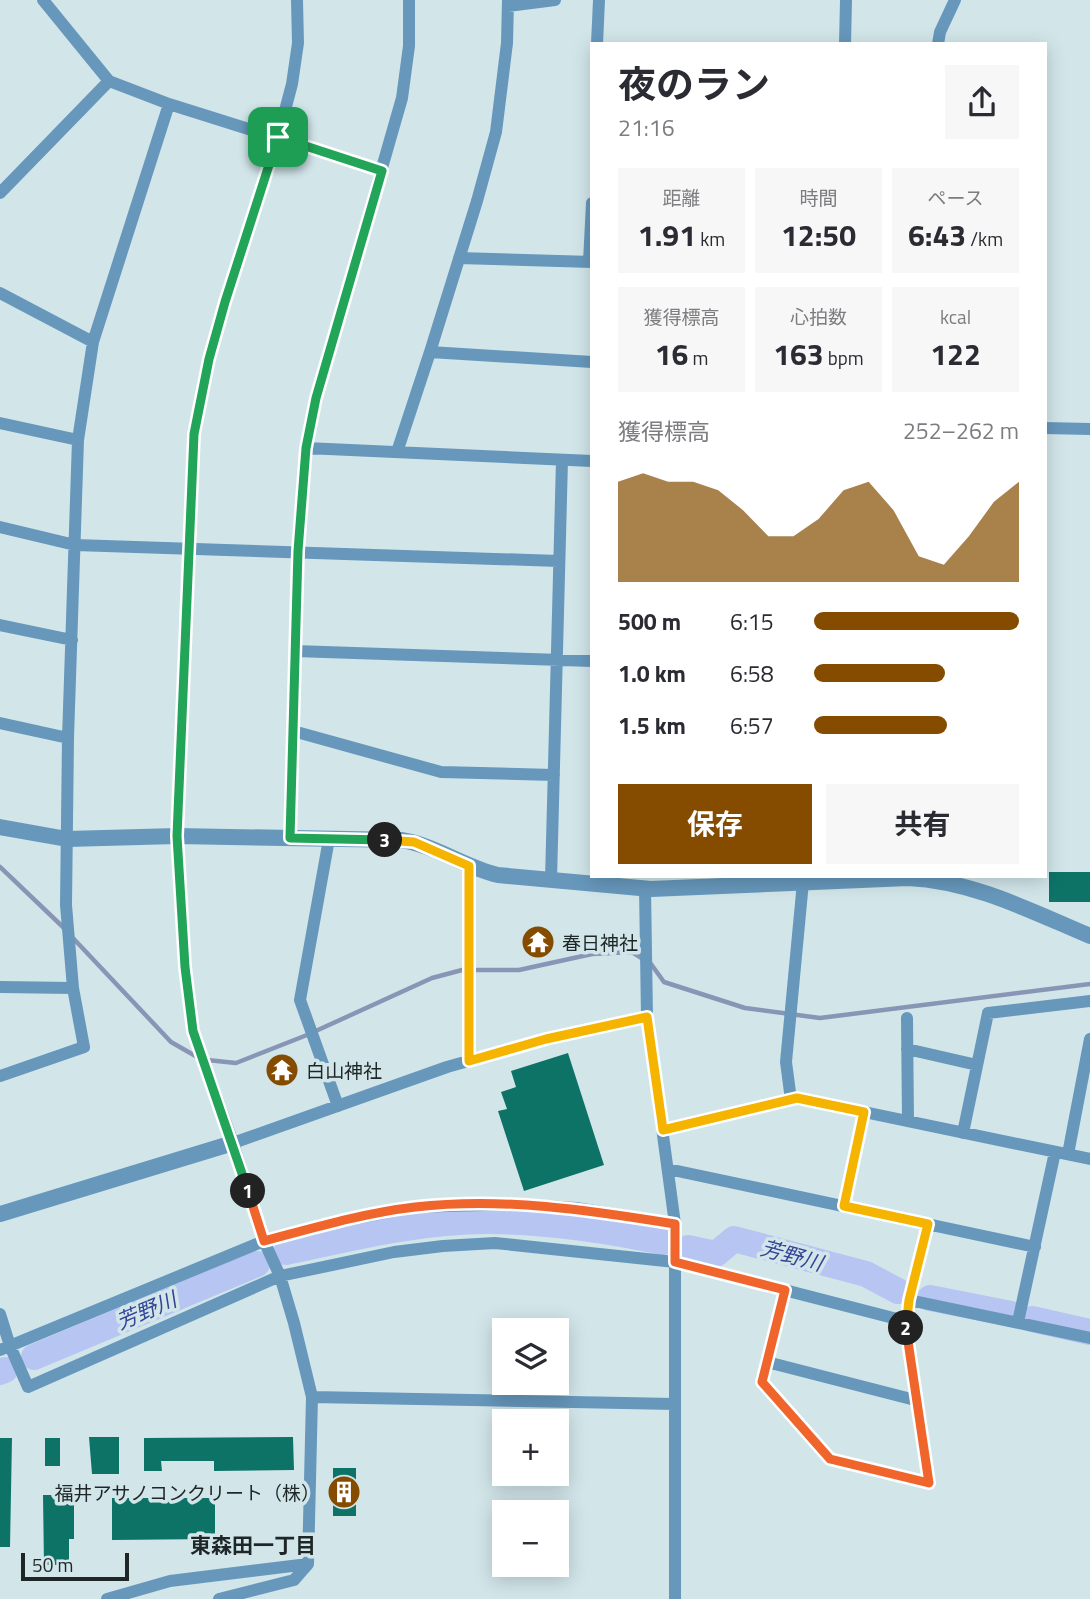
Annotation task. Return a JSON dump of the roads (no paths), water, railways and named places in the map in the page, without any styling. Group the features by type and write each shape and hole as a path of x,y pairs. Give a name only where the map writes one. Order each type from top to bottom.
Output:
{"street":[{"path":"43,0 109,81 169,104 382,171"},
{"path":"219,1599 294,1580 308,1564 312,1397 280,1276 264,1241 193,1031 185,967 177,836 194,434 209,359 292,84 298,43 297,0"},
{"path":"290,838 298,551 306,448 316,398 402,98 409,46 409,0"},
{"path":"397,452 496,132 507,43 508,3 555,0"},
{"path":"597,42 599,0"},
{"path":"845,42 846,0"},
{"path":"938,42 956,0"},
{"path":"0,193 109,81"},
{"path":"0,1076 84,1047 73,988 65,905 78,440 93,342 169,104"},
{"path":"459,258 590,262"},
{"path":"0,293 93,342"},
{"path":"430,352 590,362"},
{"path":"0,423 78,440"},
{"path":"1047,428 1090,429"},
{"path":"306,448 590,461"},
{"path":"551,880 562,460"},
{"path":"0,527 75,545 559,561"},
{"path":"0,625 72,640"},
{"path":"295,652 590,661"},
{"path":"0,723 68,738"},
{"path":"293,731 441,772 554,775"},
{"path":"0,827 67,839 177,836 414,842 469,866 498,875 645,888 840,879 934,879 999,898 1090,936"},
{"path":"328,839 300,1000 338,1106"},
{"path":"469,866 469,1061"},
{"path":"791,1100 786,1062 803,882"},
{"path":"645,888 647,1017 675,1224 675,1599"},
{"path":"0,987 73,988"},
{"path":"963,1133 988,1013 1090,1000"},
{"path":"0,1214 233,1143 469,1061 546,1039 647,1017"},
{"path":"907,1018 908,1121"},
{"path":"1018,1322 1090,1040"},
{"path":"907,1049 977,1065"},
{"path":"663,1130 797,1098 1090,1159"},
{"path":"844,1206 864,1112"},
{"path":"668,1169 1035,1247"},
{"path":"5,1348 264,1241 337,1222 414,1207 515,1204 576,1208 675,1224"},
{"path":"785,1290 762,1382 830,1459 929,1483 905,1321 928,1224"},
{"path":"0,1314 5,1348 28,1387 280,1276 394,1252 495,1243 675,1262 905,1321"},
{"path":"909,1300 1090,1338"},
{"path":"767,1362 915,1400"},
{"path":"312,1397 675,1404"},
{"path":"107,1599 170,1581 308,1564"}],"waterway":[{"path":"0,867 64,928"},
{"path":"72,937 171,1042 199,1058"},
{"path":"207,1060 236,1063 307,1035 432,978 462,970 519,970 592,954 632,952 651,964 664,982 745,1008 820,1018 1090,984"},
{"name":"芳野川","path":"286,1252 411,1227 487,1221 576,1227 663,1242"},
{"name":"芳野川","path":"688,1248 716,1254 734,1239 866,1274 898,1291"},
{"name":"芳野川","path":"34,1357 257,1264"},
{"name":"芳野川","path":"930,1298 1011,1314"},
{"name":"芳野川","path":"1032,1319 1090,1332"},
{"name":"芳野川","path":"0,1372 5,1370"}],"place":[{"name":"春日神社","path":"538,942"},
{"name":"白山神社","path":"282,1070"},
{"name":"福井アサノコンクリート（株）","path":"344,1492"}],"district":[{"name":"東森田一丁目","path":"253,1545"}]}
